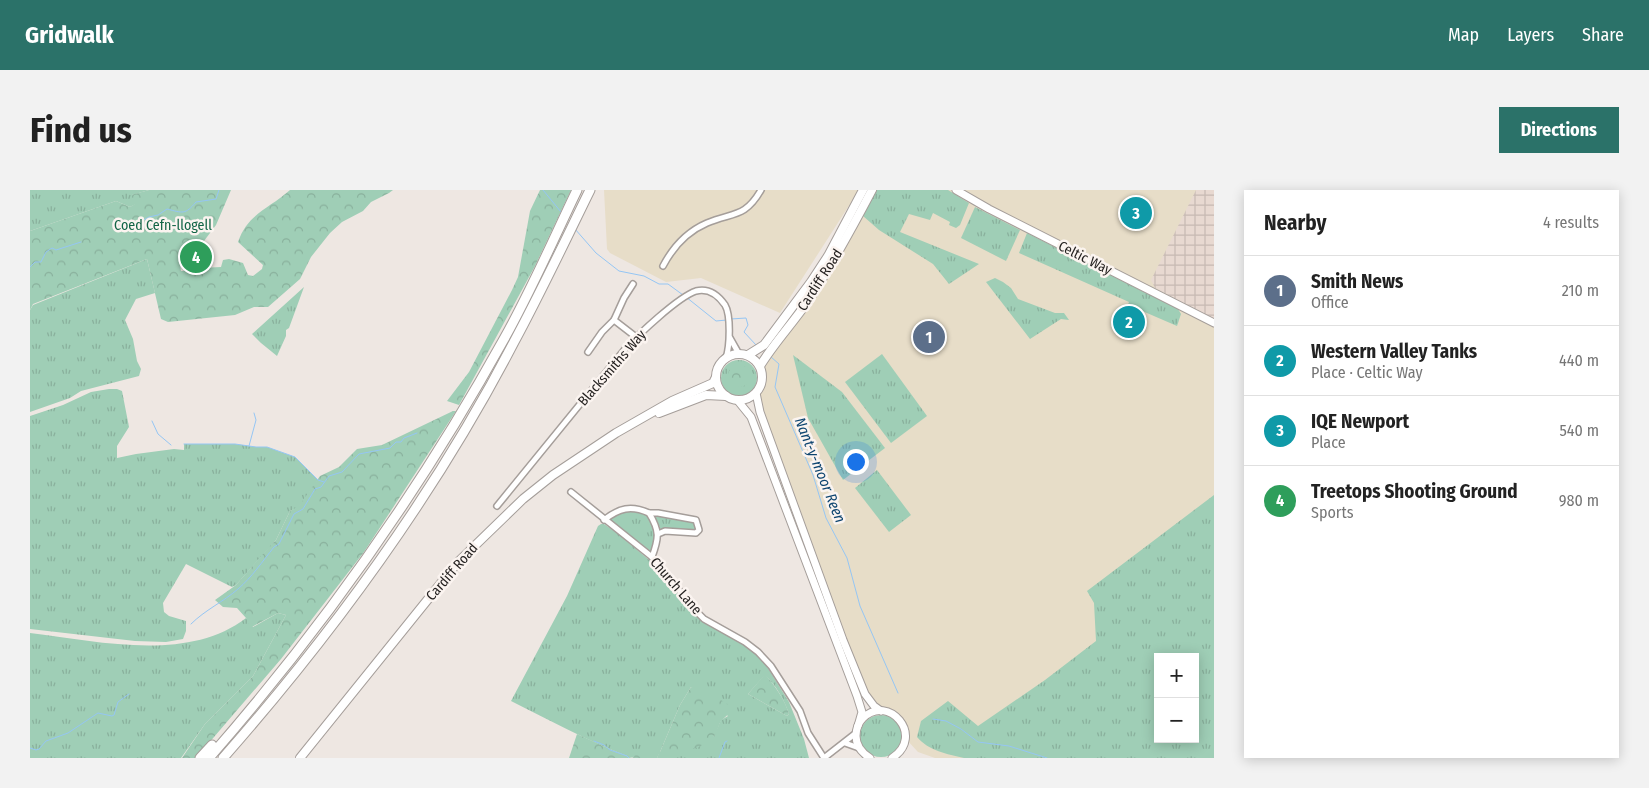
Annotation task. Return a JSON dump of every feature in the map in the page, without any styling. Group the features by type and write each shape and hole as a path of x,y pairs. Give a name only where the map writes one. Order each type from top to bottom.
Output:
{"highway":[{"path":"209,758 268,689 373,550 462,412 505,337 577,190"},
{"path":"223,758 296,670 364,581 429,487 514,343 590,190"},
{"path":"200,758 234,721 268,689"}],"main road":[{"name":"Cardiff Road","path":"748,355 764,345 790,311 828,256 863,190"},
{"name":"Cardiff Road","path":"760,366 768,352 807,302 832,264 872,190"},
{"path":"739,354 748,355 760,366 762,382 756,393 748,399 738,400 726,396 717,384 716,376 717,369 726,358 739,354"},
{"name":"Cardiff Road","path":"300,758 458,562 491,528 540,484 592,448 672,401 713,383 716,376"},
{"name":"Cardiff Road","path":"636,422 706,395 726,396"}],"street":[{"path":"663,266 674,247 690,232 709,222 740,213 749,207 761,190"},
{"name":"Celtic Way","path":"956,190 989,210 1214,323"},
{"path":"588,352 602,332 614,320 633,284"},
{"name":"Blacksmiths Way","path":"497,506 636,337 679,301 696,291 711,292 717,296 727,309 729,348 726,358"},
{"path":"614,320 636,337"},
{"path":"728,335 739,354"},
{"path":"756,393 763,422 843,640 865,694 869,701 881,711 894,715 901,721 905,731 906,739 903,747 892,758"},
{"path":"738,400 751,417 857,696 862,712 856,741 859,748 870,758"},
{"name":"Church Lane","path":"570,492 652,557 704,619 746,642 758,652 771,666 800,711 808,733 824,758 836,747 845,743 857,729"},
{"path":"604,520 617,510 633,508 649,513 696,520 699,525 699,530 696,533 666,531 658,534"},
{"path":"649,513 658,534 652,557"},
{"path":"857,729 867,715 881,711"},
{"path":"845,743 859,748"}],"shaded area":[{"path":"604,190 859,190 780,313 701,278 666,282 610,253 607,249"},
{"path":"872,190 1214,190 1214,758 935,758 918,752 906,739 905,731 881,711 865,694 756,393 762,382 763,374 760,366 807,302"},
{"path":"1196,190 1214,190 1214,319 1155,288 1151,280"}],"green space":[{"path":"30,190 149,190 132,195 136,204 130,207 116,201 30,231"},
{"name":"Coed Cefn-llogell","path":"149,190 231,190 216,225 204,241 198,256 179,257 181,271 184,271 185,263 197,260 197,266 201,268 221,267 223,260 229,259 243,263 248,275 253,276 262,269 263,265 238,242 242,232 253,218 290,190 393,190 371,202 363,211 342,222 330,233 311,257 300,279 268,307 254,307 235,315 168,322 161,319 147,259 33,304 30,310 30,231 116,201 130,207 135,204 131,195"},
{"path":"540,190 571,190 535,266 459,405 447,401 469,372 518,277 530,211"},
{"path":"877,190 948,190 969,203 960,225 956,228 949,225 950,222 933,213 930,220 909,214 900,232 979,264 949,284 933,264 879,230 863,216"},
{"path":"975,207 1020,230 1006,261 961,238"},
{"path":"1027,233 1178,309 1181,314 1177,326 1140,310 1138,315 1126,310 1129,302 1019,253"},
{"path":"147,259 155,293 136,299 125,320 133,339 137,361 141,369 139,376 81,391 70,398 30,412 30,310 33,305"},
{"path":"995,278 1011,288 1018,299 1055,313 1064,313 1069,320 1061,319 1030,339 986,282"},
{"path":"304,287 289,328 286,330 286,336 277,356 252,334"},
{"path":"882,354 927,416 891,443 845,382"},
{"path":"793,355 842,392 885,448 843,480 808,418"},
{"path":"739,360 746,361 752,365 756,371 756,385 752,391 746,395 739,396 732,395 726,391 722,385 721,378 722,371 726,365 732,361"},
{"path":"739,365 747,368 750,376 747,384 739,387 731,384 728,376 731,368"},
{"path":"109,389 122,391 129,427 117,446 117,458 174,449 184,450 184,444 235,444 267,447 295,457 318,480 299,507 290,511 276,540 236,585 232,587 186,564 163,603 164,612 169,616 186,621 186,631 183,639 166,642 135,641 30,629 30,416 63,405 91,392"},
{"path":"456,411 364,552 281,659 196,758 182,758 205,724 253,676 286,615 278,613 250,628 246,618 237,608 223,607 215,600 236,585 276,540 290,511 299,506 320,476 339,467 357,449 382,445"},
{"path":"877,470 911,515 889,532 855,488"},
{"path":"1214,495 1214,758 964,758 933,749 917,737 921,721 948,701 978,726 1045,680 1096,641 1094,603 1087,591"},
{"path":"623,510 646,513 650,518 655,528 651,553 609,520 609,518"},
{"path":"656,515 694,521 697,529 693,531 673,528 661,530"},
{"path":"604,524 654,564 695,615 754,651 766,665 789,702 804,739 809,758 657,758 659,753 629,758 511,701 567,596 598,526","holes":["765,675 782,698 789,714 787,716 748,694","691,687 728,716 721,720 714,736 660,752 680,705"]},
{"path":"278,613 286,615 253,676 205,724 181,758 30,758 30,633 112,644 170,645 197,640 223,632 246,618 253,627"},
{"path":"765,674 782,698 789,714 787,716 748,694"},
{"path":"691,687 716,697 734,708 721,722 715,735 701,746 681,751 660,752 680,705"},
{"path":"885,715 893,718 899,724 902,736 899,748 893,754 877,757 869,754 863,748 860,732 863,724 869,718"},
{"path":"577,734 627,756 629,758 569,758"},
{"path":"640,750 660,752 657,758 632,758"}],"waterway":[{"path":"115,226 117,222 122,222 131,227 167,209 180,212 186,211 196,202 216,199 219,190"},
{"path":"543,190 561,212"},
{"path":"575,229 596,253 619,271 644,276 659,284 668,284 683,295"},
{"path":"30,267 35,262 41,262 46,252 52,248 56,250 81,242"},
{"name":"Nant-y-moor Reen","path":"686,297 716,321 727,320"},
{"name":"Nant-y-moor Reen","path":"731,319 746,318 748,325 744,332 756,345"},
{"name":"Nant-y-moor Reen","path":"771,357 779,364 775,387 813,475 826,518 847,558 860,606 898,693"},
{"path":"249,446 256,420 254,413"},
{"path":"152,421 158,434 171,445"},
{"name":"Nant-y-moor Reen","path":"191,624 202,614 232,594 248,579 274,547 279,544 294,514 303,509 315,489 321,487 329,476 342,472 359,454 390,448 396,442 401,442 404,438 417,433"},
{"path":"184,444 235,444 267,447 295,457 318,480 324,482"},
{"path":"30,748 39,749 46,741 68,733 98,713 114,715 118,702 129,694"},
{"name":"Nant-y-moor Reen","path":"933,719 946,721 961,729 978,742 1009,746 1047,758"},
{"path":"594,741 629,758"},
{"path":"719,758 727,741"}],"place":[{"name":"IQE Newport","path":"1136,213"},
{"name":"Treetops Shooting Ground","path":"196,257"},
{"name":"Western Valley Tanks","path":"1129,322"},
{"name":"Smith News","path":"929,337"}]}
